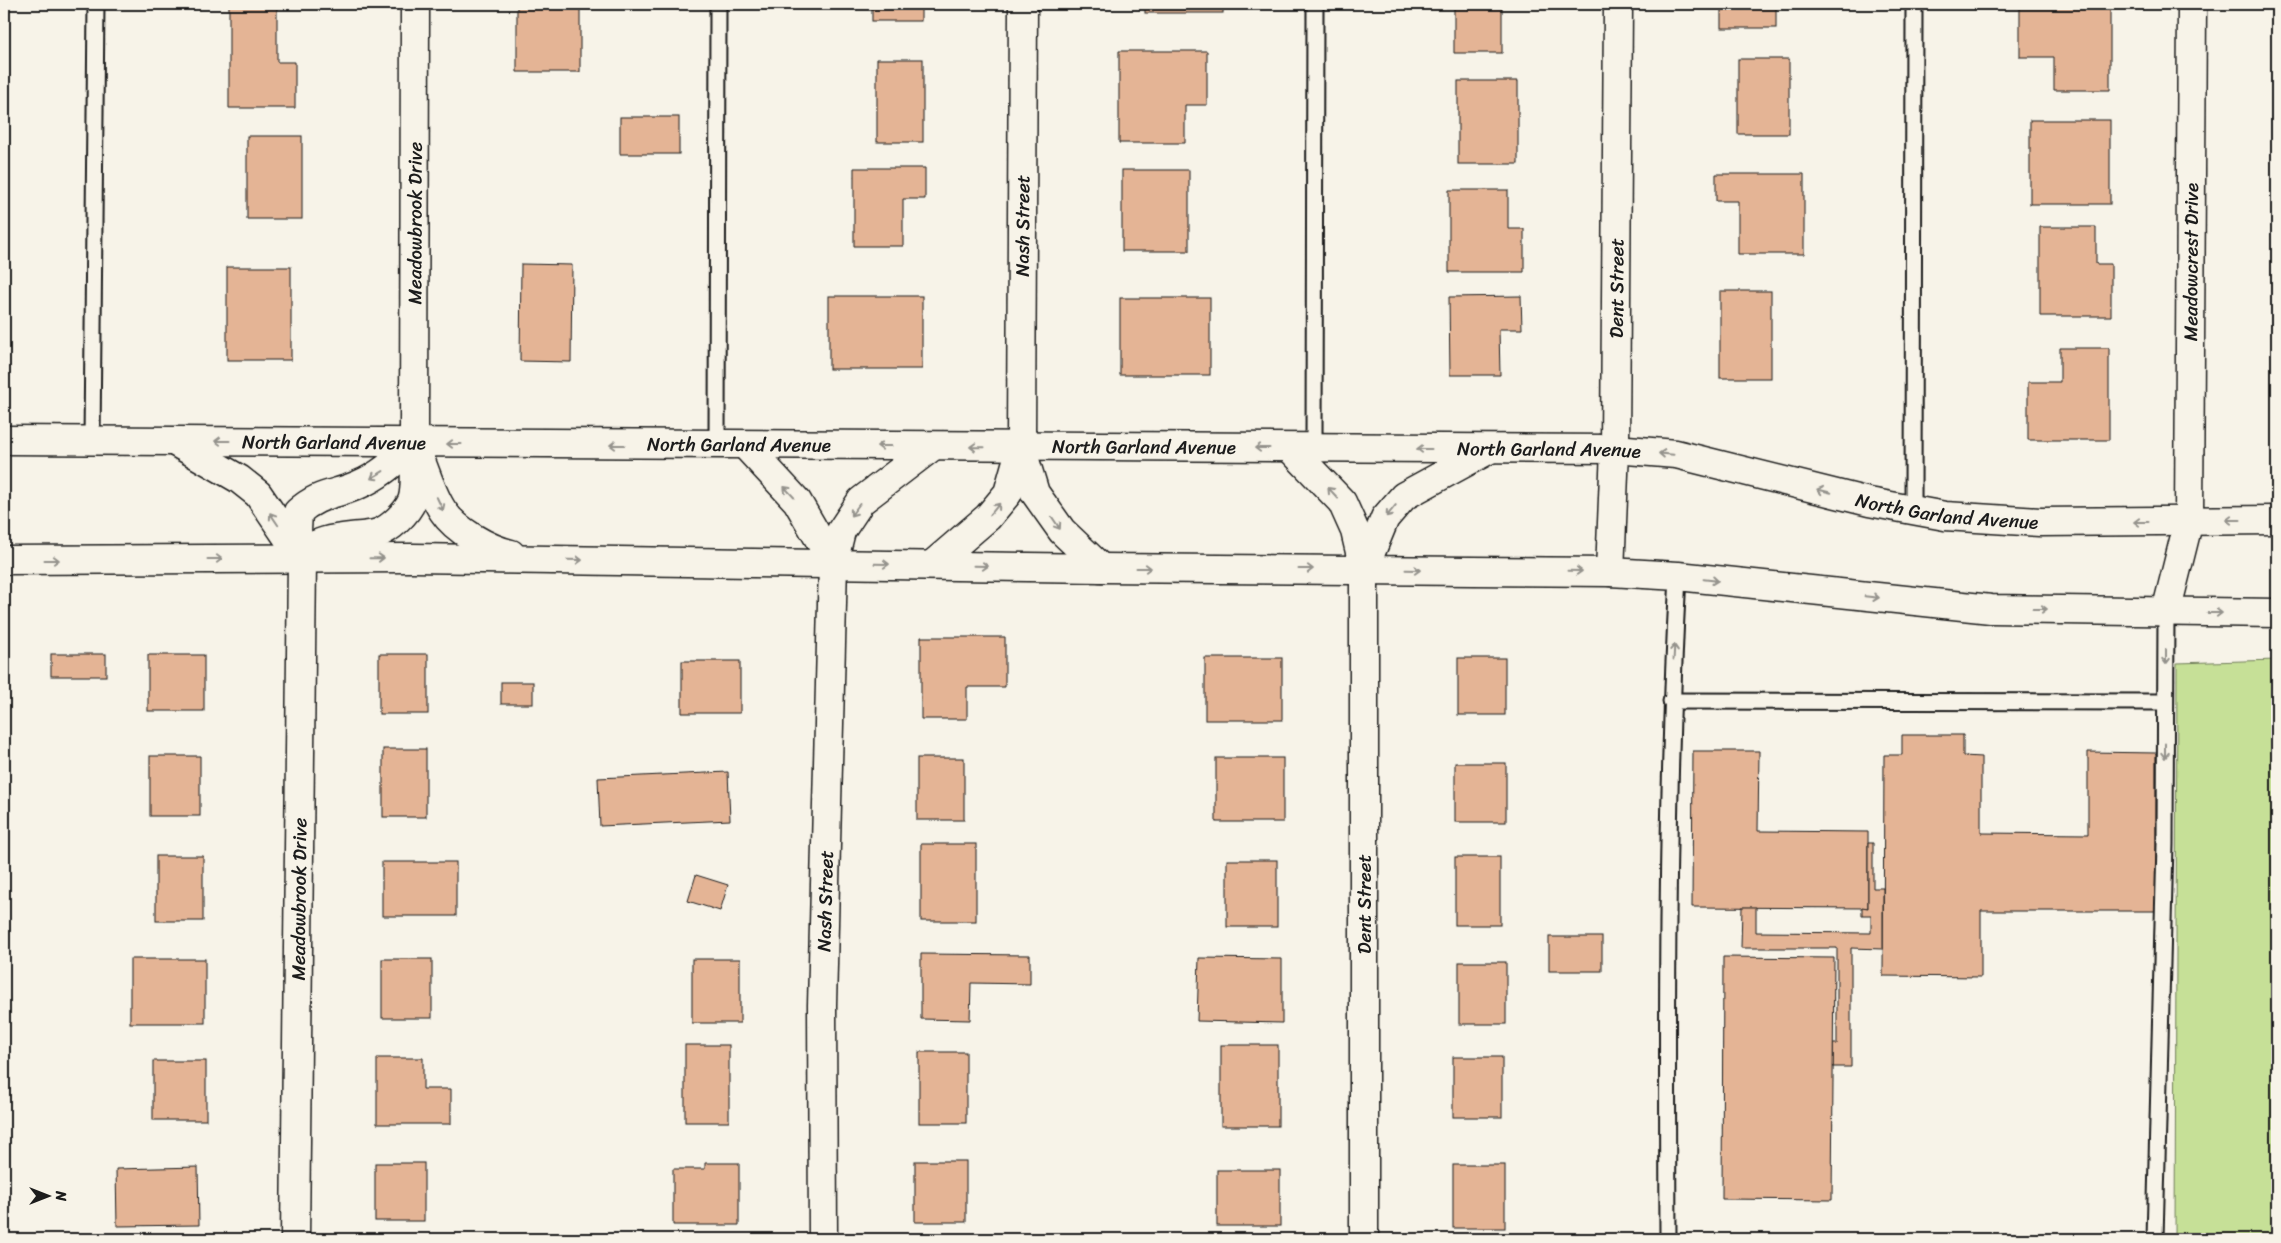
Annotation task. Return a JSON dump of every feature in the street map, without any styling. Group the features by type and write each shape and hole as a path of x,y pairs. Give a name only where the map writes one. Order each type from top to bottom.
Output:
{"main road":[{"name":"Meadowbrook Drive","path":"302,559 306,551 320,544 340,538 379,532 400,518 412,501 414,443 415,4"},
{"name":"Nash Street","path":"932,565 988,517 1008,493 1021,447 1022,4"},
{"name":"Dent Street","path":"1610,572 1615,449 1618,4"},
{"name":"Meadowcrest Drive","path":"2166,612 2190,520 2192,4"},
{"name":"North Garland Avenue","path":"4,440 717,446 1615,449 1676,454 1869,502 1945,516 2040,522 2277,520"},
{"path":"173,441 239,479 258,494 302,559"},
{"name":"Meadowbrook Drive","path":"295,1239 302,559 297,531 298,512 310,501 358,485 382,472 414,443"},
{"path":"414,443 443,512 469,535 495,550 532,560"},
{"path":"746,446 797,501 833,563"},
{"name":"Nash Street","path":"823,1239 822,1006 833,563 841,531 861,501 933,446"},
{"name":"Nash Street","path":"1021,447 1035,493 1062,532 1101,568"},
{"name":"Dent Street","path":"1302,448 1342,502 1355,531 1364,569 1364,1239"},
{"name":"Dent Street","path":"1364,569 1385,518 1404,496 1490,449"},
{"path":"4,560 532,560 1101,568 1610,572 1678,576 1991,608 2277,613"}],"lane":[{"path":"92,441 96,4"},
{"path":"717,446 718,4"},
{"path":"1302,448 1315,4"},
{"path":"1913,510 1914,4"},
{"path":"1668,1239 1667,911 1671,701 1678,576"},
{"path":"2155,1239 2163,931 2166,612"},
{"path":"1671,701 2165,702"}],"green space":[{"path":"2277,660 2277,1239 2175,1239 2177,663"}],"building":[{"path":"229,4 277,4 277,62 295,62 295,108 229,108"},
{"path":"872,4 921,4 921,21 872,21"},
{"path":"1145,4 1223,4 1223,13 1145,13"},
{"path":"1454,4 1524,4 1524,6 1502,6 1502,53 1454,53"},
{"path":"1721,4 1776,4 1776,28 1721,28"},
{"path":"2020,4 2110,4 2110,90 2054,90 2054,57 2020,57"},
{"path":"580,5 580,72 517,72 517,6"},
{"path":"1119,51 1207,51 1207,105 1185,105 1185,143 1119,143"},
{"path":"877,59 923,59 923,142 877,142"},
{"path":"1738,59 1789,59 1789,134 1738,134"},
{"path":"1458,81 1518,81 1518,164 1458,164"},
{"path":"620,117 679,117 679,154 620,154"},
{"path":"2030,120 2110,120 2110,204 2030,204"},
{"path":"247,136 302,136 302,219 247,219"},
{"path":"854,168 925,168 925,199 903,199 903,246 854,246"},
{"path":"1122,170 1189,170 1189,251 1122,251"},
{"path":"1716,174 1804,174 1804,254 1738,254 1738,201 1716,201"},
{"path":"1449,190 1508,190 1508,229 1524,229 1524,272 1449,272"},
{"path":"2040,227 2096,227 2096,264 2111,264 2111,316 2040,316"},
{"path":"521,264 572,265 571,362 520,361"},
{"path":"227,267 291,267 291,360 227,360"},
{"path":"1720,291 1771,291 1771,378 1720,378"},
{"path":"829,296 922,296 922,369 829,369"},
{"path":"1521,296 1522,329 1499,329 1500,375 1450,375 1449,297"},
{"path":"1120,298 1210,298 1210,375 1120,375"},
{"path":"2060,348 2109,348 2109,440 2028,440 2028,382 2060,382"},
{"path":"921,637 1005,637 1005,687 967,687 967,719 921,719"},
{"path":"51,654 106,654 106,676 51,676"},
{"path":"379,654 428,654 428,714 379,714"},
{"path":"148,655 204,655 204,711 148,711"},
{"path":"1205,658 1282,658 1282,720 1205,720"},
{"path":"1458,658 1505,658 1505,715 1458,715"},
{"path":"682,661 740,661 740,713 682,713"},
{"path":"501,682 533,682 533,704 501,704"},
{"path":"1902,735 1963,735 1963,756 1981,757 1981,833 2088,834 2088,752 2156,753 2156,911 1981,911 1981,977 1883,976 1884,755 1902,755"},
{"path":"383,749 426,749 426,817 383,817"},
{"path":"1693,751 1759,751 1758,831 1868,832 1868,908 1692,907"},
{"path":"150,756 200,756 200,816 150,816"},
{"path":"917,758 964,758 964,820 917,820"},
{"path":"1216,758 1283,758 1283,822 1216,822"},
{"path":"1455,763 1506,763 1506,822 1455,822"},
{"path":"728,772 730,820 600,826 598,778"},
{"path":"1868,843 1873,843 1873,888 1883,888 1883,949 1851,948 1851,1067 1833,1067 1833,1044 1837,1044 1837,948 1741,948 1742,907 1756,907 1756,932 1871,933 1871,915 1862,915 1862,907 1868,908"},
{"path":"921,844 976,844 976,921 921,921"},
{"path":"156,856 203,856 203,921 156,921"},
{"path":"1455,857 1500,857 1500,925 1455,925"},
{"path":"1227,860 1277,860 1277,927 1227,927"},
{"path":"382,862 456,862 456,916 382,916"},
{"path":"696,875 728,885 720,911 688,901"},
{"path":"1549,937 1602,937 1602,971 1549,971"},
{"path":"921,954 1030,955 1030,984 971,983 970,1020 921,1019"},
{"path":"1723,957 1834,958 1832,1200 1722,1199"},
{"path":"1199,958 1282,959 1282,1023 1197,1021"},
{"path":"130,959 205,959 205,1023 130,1023"},
{"path":"382,959 432,959 432,1018 382,1018"},
{"path":"692,959 740,959 740,1023 692,1023"},
{"path":"1459,962 1506,962 1506,1024 1459,1024"},
{"path":"685,1045 729,1045 729,1122 685,1122"},
{"path":"1221,1045 1278,1045 1278,1126 1221,1126"},
{"path":"919,1052 966,1052 966,1123 919,1123"},
{"path":"1453,1057 1502,1057 1502,1117 1453,1117"},
{"path":"377,1058 423,1058 423,1089 451,1089 451,1124 377,1124"},
{"path":"153,1061 206,1061 206,1120 153,1120"},
{"path":"915,1161 966,1161 966,1222 915,1222"},
{"path":"375,1163 424,1163 424,1221 375,1221"},
{"path":"705,1163 739,1163 739,1225 673,1225 673,1169 705,1169"},
{"path":"1453,1165 1505,1165 1505,1228 1453,1228"},
{"path":"198,1167 199,1225 117,1226 116,1169"},
{"path":"1217,1170 1280,1170 1280,1226 1217,1226"}]}
